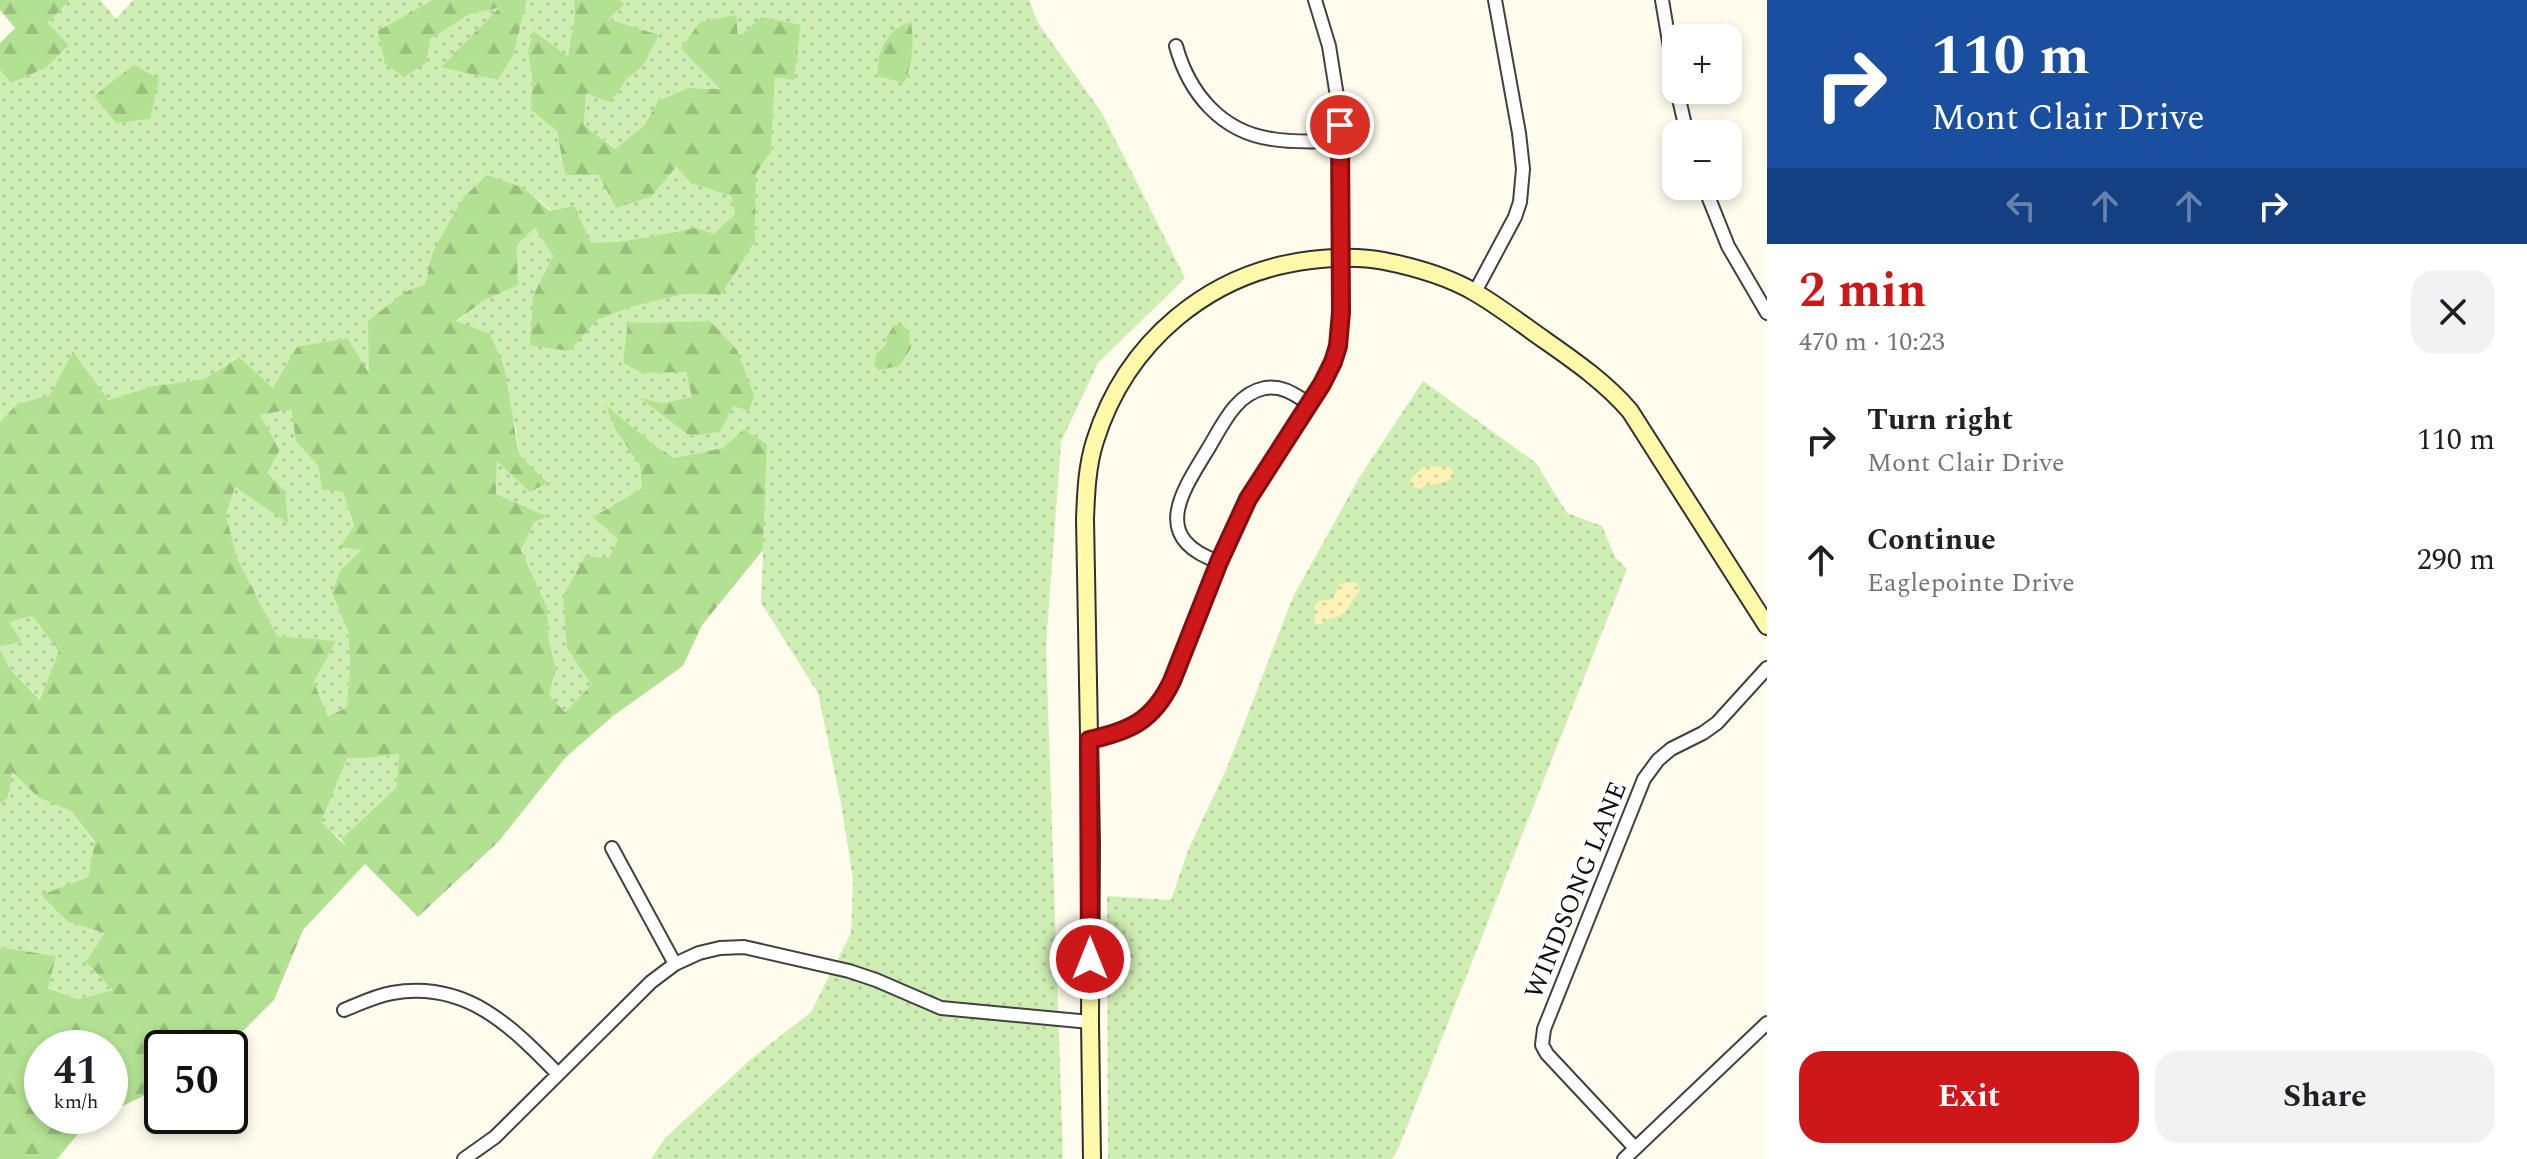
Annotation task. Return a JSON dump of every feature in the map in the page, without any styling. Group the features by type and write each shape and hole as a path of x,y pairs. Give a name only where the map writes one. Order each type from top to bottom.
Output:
{"main road":[{"path":"1092,1159 1087,485 1095,440 1112,401 1129,371 1154,339 1178,316 1240,277 1282,263 1340,257 1381,260 1414,268 1475,292 1569,357 1623,402 1767,626"}],"street":[{"path":"1089,740 1138,724 1161,702 1248,499 1329,372 1338,346 1341,312 1340,141 1334,70 1315,0"},
{"path":"1475,292 1515,217 1520,202 1523,169 1495,0"},
{"path":"1662,0 1666,24"},
{"path":"1176,46 1182,68 1197,94 1221,118 1236,127 1270,139 1340,141"},
{"path":"1710,200 1728,246 1767,313"},
{"path":"1219,562 1196,552 1180,531 1177,512 1185,485 1232,411 1250,394 1279,388 1310,404"},
{"name":"WINDSONG LANE","path":"1635,1148 1547,1054 1542,1045 1544,1029 1644,779 1671,749 1717,723 1767,668"},
{"path":"612,848 675,964"},
{"path":"464,1159 495,1137 641,991 675,964 720,948 757,949 876,980 941,1008 956,1011 1090,1022"},
{"path":"344,1010 375,997 406,991 456,997 498,1017 558,1074"},
{"path":"1624,1159 1767,1023"}],"green space":[{"path":"0,0 70,0 48,23 69,45 47,67 11,83 0,70 0,43 15,28 0,10"},
{"path":"70,0 100,0 116,19 133,0 432,0 379,31 429,39 470,14 500,8 442,66 496,80 513,56 527,0 574,0 568,56 534,32 528,53 532,77 531,110 557,131 565,175 599,175 652,196 676,167 692,183 731,196 735,214 714,235 696,228 625,241 591,243 524,188 433,251 425,284 405,292 369,375 273,388 238,357 204,379 153,386 108,400 50,395 17,404 0,422 0,70 11,83 69,45 48,23"},
{"path":"432,0 527,0 513,56 497,80 441,67 499,8 470,14 430,39 426,63 404,77 385,64 378,31"},
{"path":"574,0 620,0 624,5 608,19 659,35 643,66 627,79 610,102 586,93 584,125 615,149 644,126 658,101 688,88 720,89 681,48 700,22 736,15 738,38 761,17 801,25 794,80 775,77 771,152 756,173 755,242 721,295 684,294 628,308 597,320 569,351 530,345 533,296 553,256 535,228 517,244 518,285 485,300 456,321 490,334 504,367 519,454 547,483 530,492 497,461 496,494 548,517 534,522 521,550 547,607 549,641 556,669 549,695 565,712 591,685 567,648 563,597 585,556 609,558 618,539 593,517 642,488 640,465 615,429 606,405 674,458 723,448 744,429 767,444 763,550 702,625 683,666 613,716 565,758 499,841 418,917 365,864 303,930 274,1000 244,1030 144,1030 144,1096 128,1103 128,1030 24,1030 24,1134 78,1134 57,1159 0,1159 0,947 56,956 48,988 78,999 113,990 86,962 105,933 68,922 41,895 88,877 95,842 71,811 39,798 12,772 8,798 0,804 0,649 10,669 40,700 59,651 32,616 9,622 22,641 0,646 0,422 17,404 50,395 73,352 108,400 153,386 204,379 239,357 273,388 297,347 347,338 369,373 368,321 405,292 425,284 433,251 464,197 487,175 524,188 550,211 574,206 591,243 625,241 696,228 714,234 735,214 731,196 691,183 676,167 652,196 616,208 599,175 565,175 557,131 531,110 532,77 528,53 533,31 568,56","holes":["291,409 296,441 318,466 322,490 343,492 354,526 340,547 361,550 340,571 332,593 348,631 350,665 347,707 328,717 314,682 336,641 277,636 237,558 226,515 235,487 288,523 285,491 267,473 280,450 260,415","399,754 396,788 341,839 347,847 321,822 347,758"]},
{"path":"620,0 1029,0 1038,23 1102,113 1185,278 1098,363 1061,442 1046,646 1063,1159 651,1159 665,1138 750,1060 811,1012 851,933 853,878 818,693 761,603 767,444 744,429 723,448 674,458 607,406 615,429 640,465 642,488 594,516 619,539 567,648 591,685 565,712 549,695 556,669 549,641 547,607 521,550 534,521 546,518 496,494 497,460 546,483 519,454 516,428 456,322 485,300 518,285 517,243 535,228 553,256 533,296 569,351 596,320 628,308 684,294 721,295 755,242 756,172 771,152 775,77 794,79 801,25 721,89 688,88 658,101 644,126 616,149 584,125 586,92 610,101 627,79 643,66 659,35 607,19 623,5","holes":["628,322 654,323 749,411 733,405 690,436 643,399 663,403 693,397 686,371 641,373"]},
{"path":"911,22 912,53 904,83 878,76 881,50 889,36"},
{"path":"134,65 159,79 150,119 116,123 94,96"},
{"path":"710,321 737,350 754,395 749,411 733,406 720,432 690,436 640,398 663,403 692,397 686,372 641,373 623,362 628,322"},
{"path":"894,325 902,325 908,330 911,348 899,366 878,370 876,354 886,345"},
{"path":"1423,381 1536,463 1567,513 1602,526 1615,557 1627,569 1399,1147 1392,1159 1108,1159 1107,896 1171,900 1189,848 1227,768 1293,597 1359,478"},
{"path":"291,408 296,441 318,466 322,490 343,492 361,550 340,571 332,593 348,631 350,665 347,707 328,718 314,682 335,642 277,636 237,558 226,515 235,486 288,522 266,473 280,450 260,415"},
{"path":"32,616 59,651 41,700 10,669 0,649 0,646 21,640 9,622"},
{"path":"399,754 396,788 341,839 320,823 347,757"},
{"path":"11,771 39,798 71,811 95,843 88,877 42,895 68,922 105,933 113,990 78,999 47,987 56,956 0,947 0,804 8,798"}],"sand":[{"path":"1450,467 1452,478 1419,489 1412,486 1410,480 1422,468"},
{"path":"1357,583 1360,591 1346,610 1341,615 1315,624 1315,605 1319,601 1333,599 1340,584"}],"route":[{"path":"1090,959 1089,740 1138,724 1161,702 1248,499 1310,404 1333,362 1338,346 1341,312 1340,125"}]}
